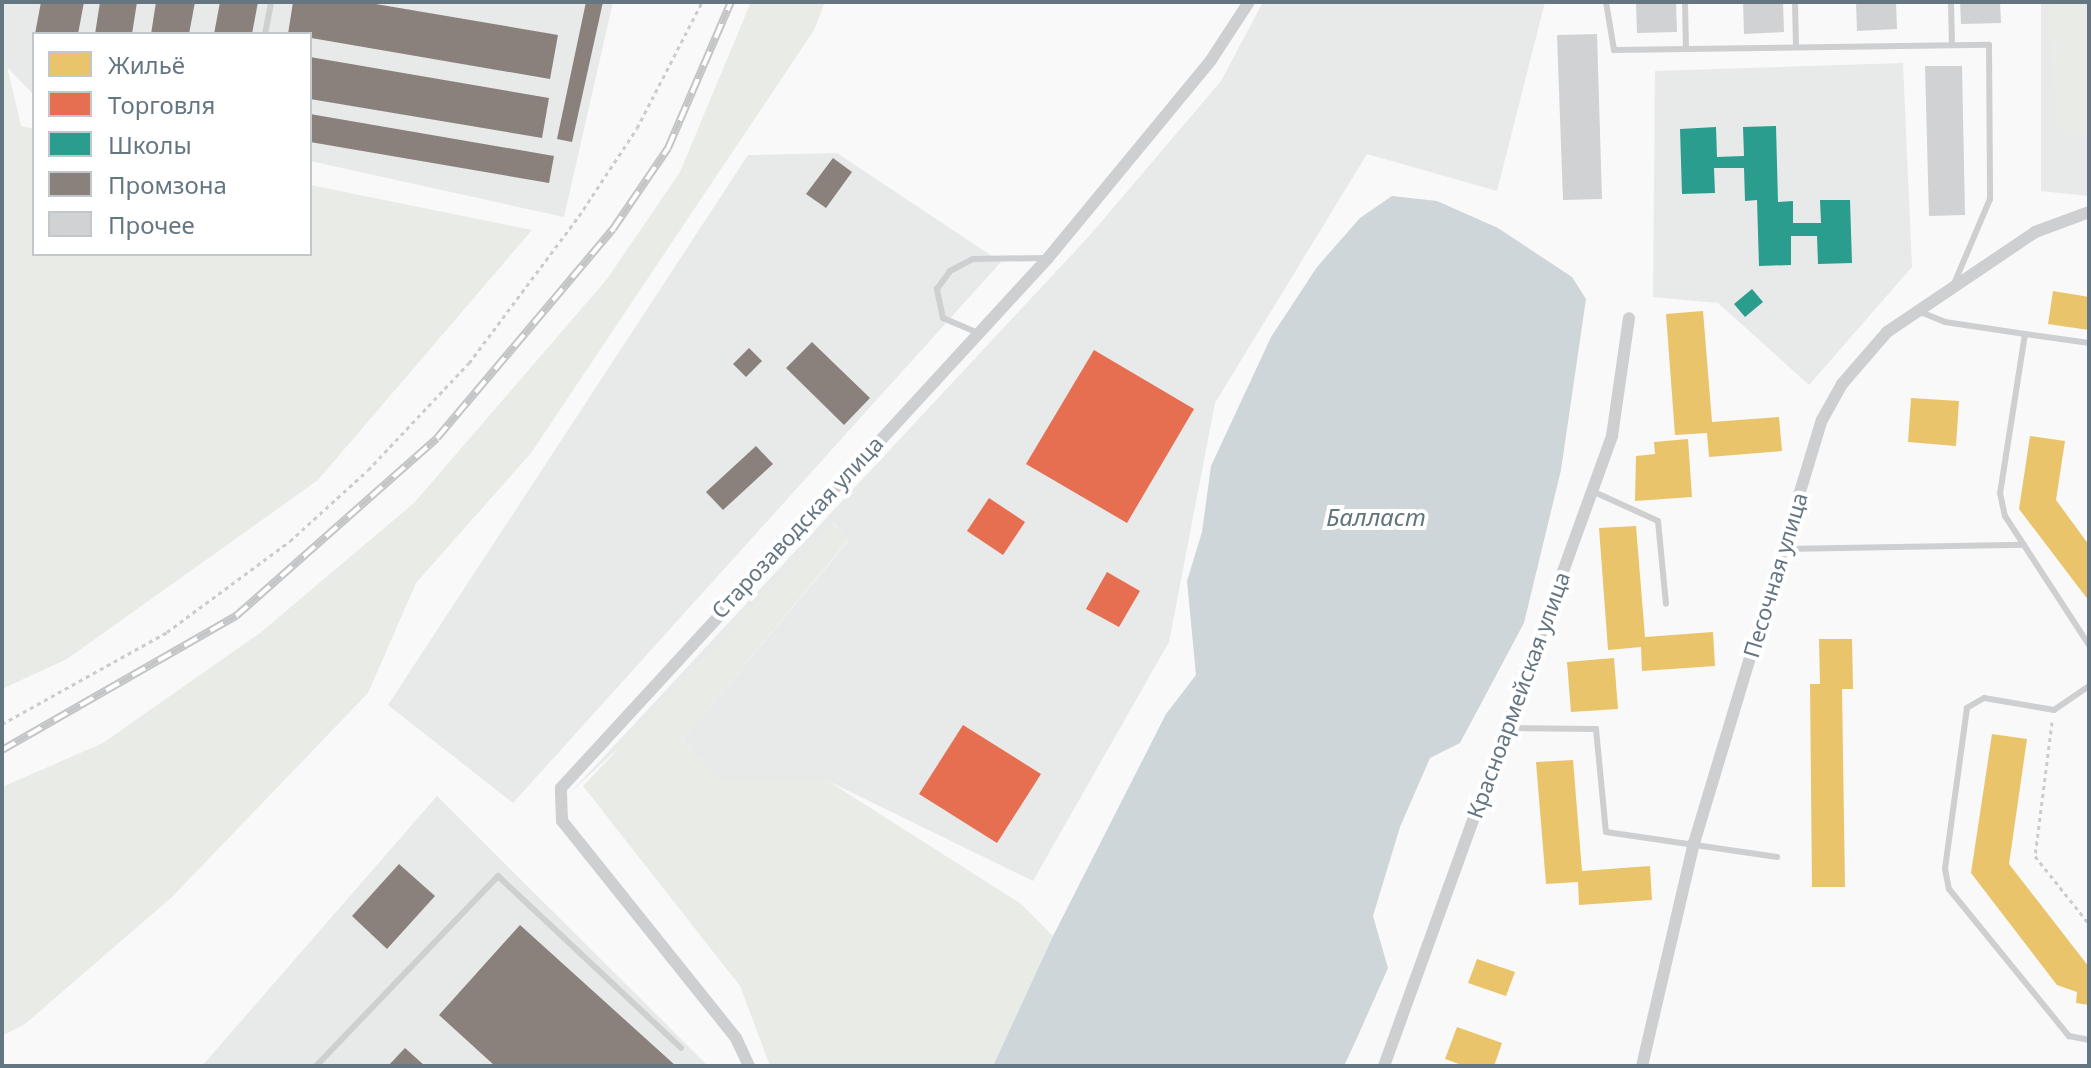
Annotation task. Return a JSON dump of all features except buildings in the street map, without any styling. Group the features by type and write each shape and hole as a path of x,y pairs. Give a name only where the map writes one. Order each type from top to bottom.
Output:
{"street":[{"name":"Старозаводская улица","path":"749,1066 736,1038 562,821 559,794 571,773 976,332 1048,258 1211,60 1249,2"},
{"name":"Песочная улица","path":"1642,1066 1694,843 1822,420 1842,384 1887,332 2035,232 2089,212"},
{"name":"Красноармейская улица","path":"1384,1066 1612,436 1629,318"}],"lane":[{"path":"265,32 271,2"},
{"path":"1606,2 1614,50 1989,45 1990,199 1952,288"},
{"path":"1685,2 1686,49"},
{"path":"1795,2 1796,47"},
{"path":"1951,2 1952,45"},
{"path":"976,332 943,318 937,289 950,271 973,259 1048,258"},
{"path":"1918,311 1945,322 2089,343"},
{"path":"2025,334 2000,493 2005,516 2089,645"},
{"path":"1592,491 1658,521 1666,604"},
{"path":"1783,549 2024,545"},
{"path":"2089,686 2054,710 1984,698 1967,708 1945,869 1949,889 2069,1036 2089,1040"},
{"path":"1507,728 1596,729 1606,832 1777,857"},
{"path":"316,1066 498,876 681,1048"}],"path":[{"path":"2,724 167,632 290,541 368,470 469,363 571,228 637,128 702,2"},
{"path":"2054,710 2033,847 2089,924"}],"shaded area":[{"path":"2,2 613,2 564,217 312,161 312,32 32,32 32,93 2,62"},
{"path":"751,2 825,2 814,30 531,453 416,583 368,693 172,897 25,1024 2,1036 2,787 103,743 260,633 414,503 607,279 680,172"},
{"path":"1263,2 1545,2 1497,191 1367,154 1215,403 1169,642 1033,881 828,781 721,781 682,740 849,540 833,522 643,725 570,793 1091,234 1221,81"},
{"path":"2041,2 2089,2 2089,196 2041,191"},
{"path":"2048,2 2089,2 2089,137 2068,134 2055,119"},
{"path":"2,44 21,126 32,129 32,256 312,256 312,185 532,230 318,480 67,659 2,689"},
{"path":"1903,63 1912,267 1809,385 1718,303 1653,297 1655,71"},
{"path":"837,153 1001,262 513,803 388,705 748,155"},
{"path":"832,522 849,539 682,740 721,781 828,781 1021,904 1053,936 993,1066 770,1066 740,986 583,786"},
{"path":"437,796 708,1066 202,1066"}],"water":[{"name":"Балласт","path":"1392,196 1437,201 1498,228 1572,277 1586,299 1561,470 1524,623 1460,743 1430,758 1400,827 1373,916 1388,968 1357,1038 1344,1066 993,1066 1053,936 1166,714 1196,675 1187,581 1202,532 1211,466 1271,337 1317,267 1360,218"}],"railway":[{"path":"2,750 236,616 437,438 613,229 668,148 731,2"}]}
